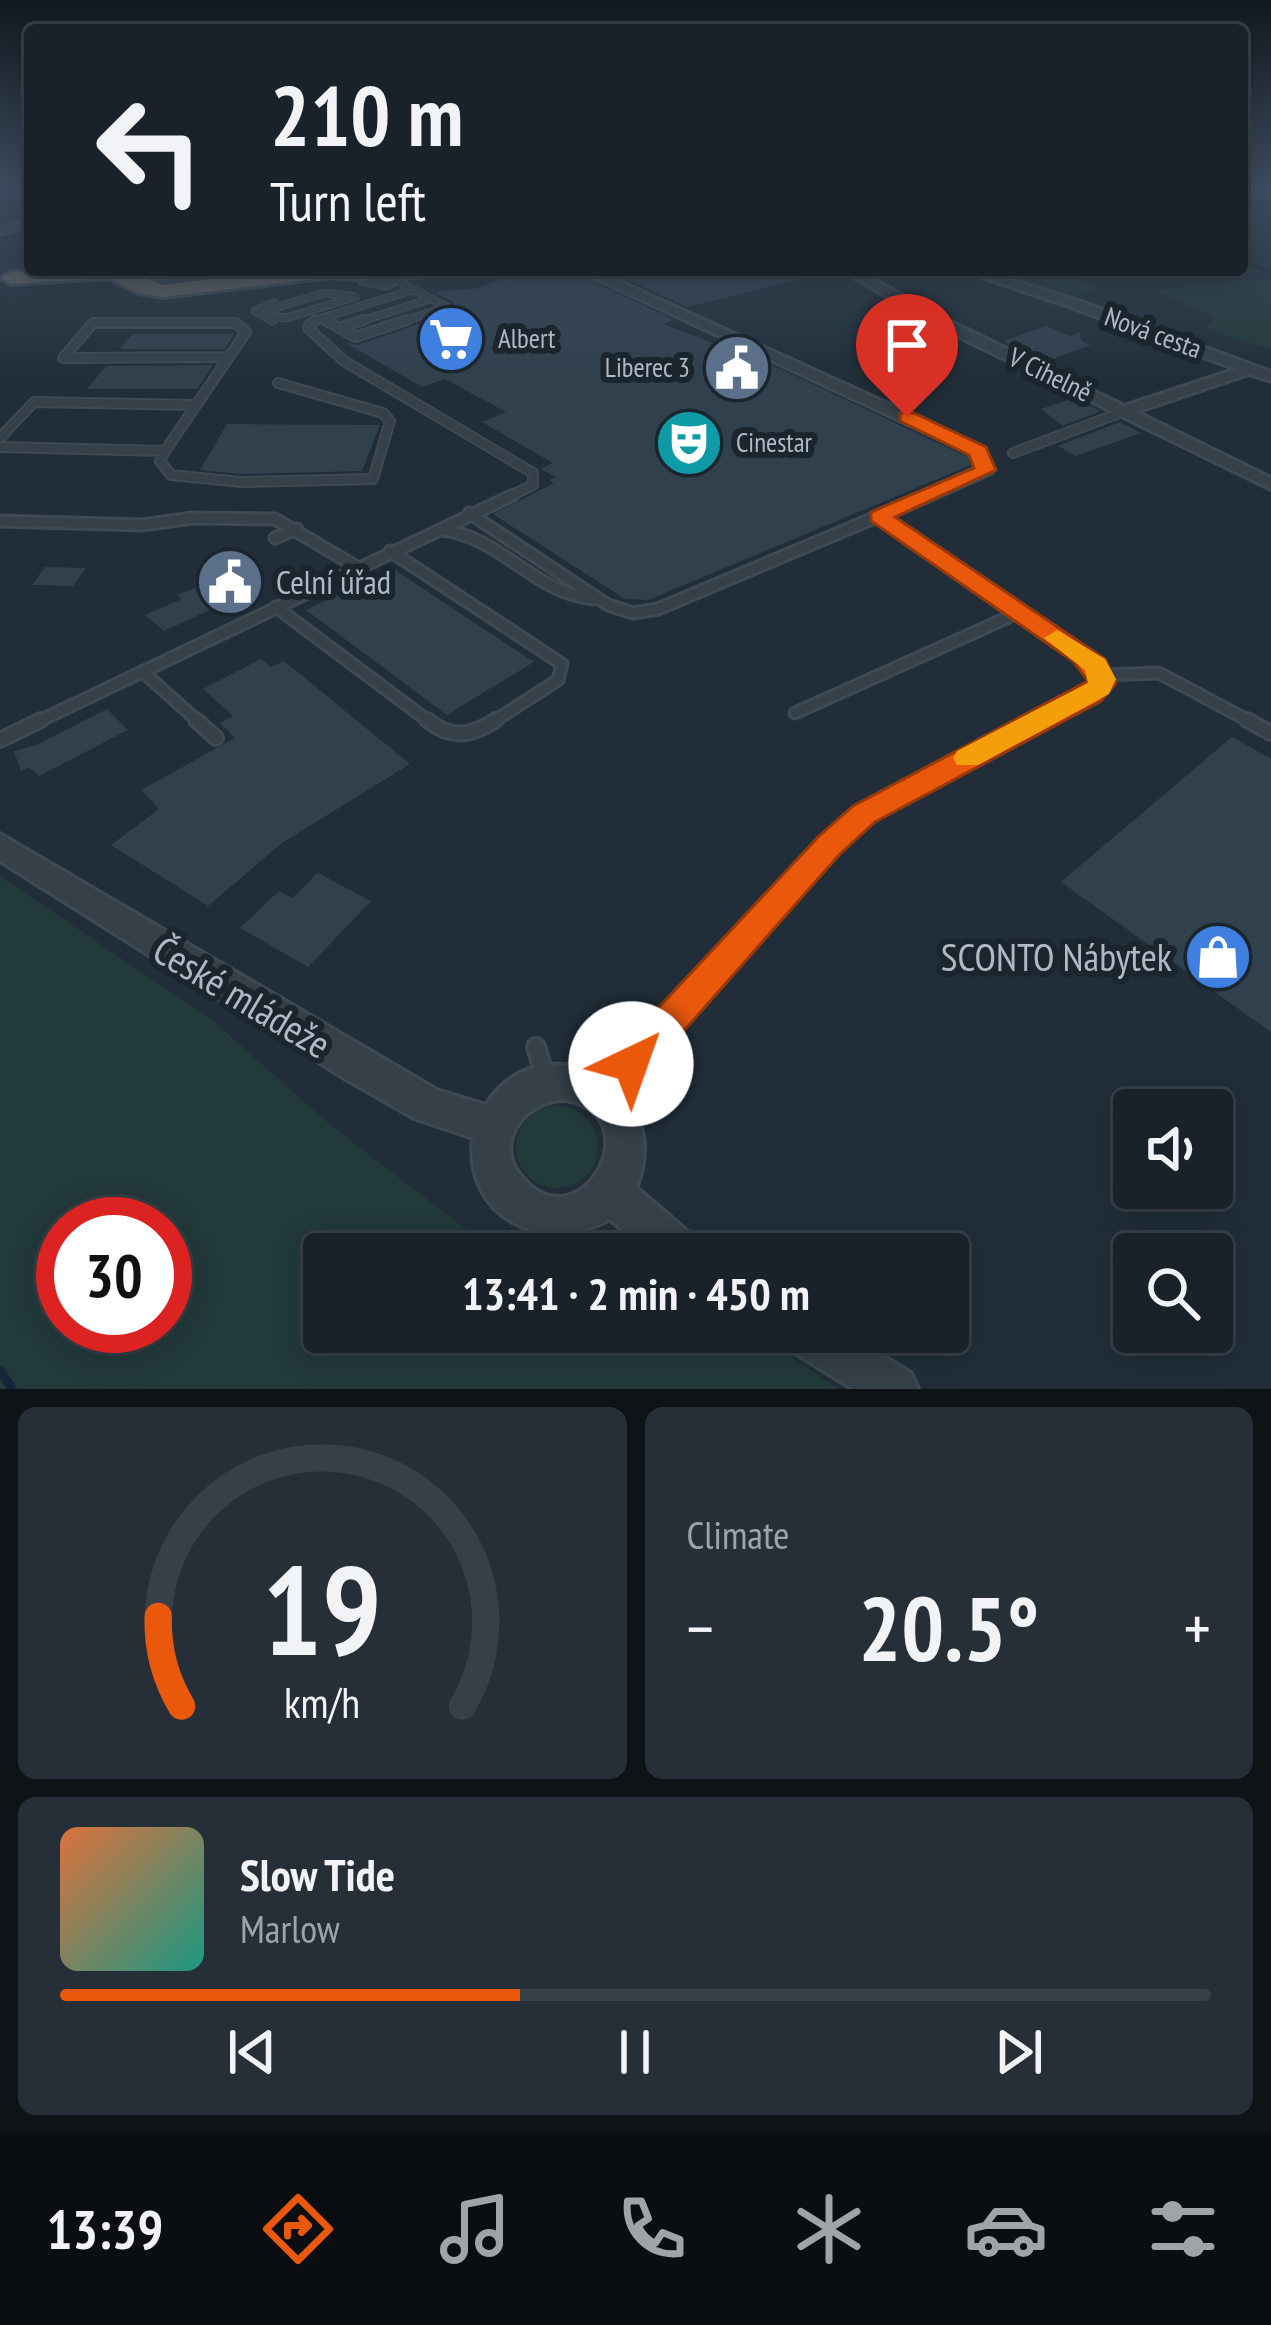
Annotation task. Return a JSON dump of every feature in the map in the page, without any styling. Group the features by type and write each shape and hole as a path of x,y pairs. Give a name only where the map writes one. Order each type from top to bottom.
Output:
{"highway":[{"path":"133,276 178,290 278,276"},
{"path":"332,278 367,285"}],"street":[{"path":"367,285 397,276"},
{"path":"598,276 979,451 985,470 879,516"},
{"name":"V Cihelně","path":"862,276 936,320 1271,484"},
{"name":"Nová cesta","path":"985,276 1271,377"},
{"name":"V Cihelně","path":"1125,411 1250,369"},
{"path":"602,1096 843,831 889,799 1100,688 1102,675 1096,665 879,516"},
{"name":"České mládeže","path":"0,846 87,904 357,1066 428,1105 496,1127"},
{"path":"548,1085 580,1086 602,1096 619,1116 627,1140 624,1167 610,1192 583,1210 567,1214 535,1213 509,1197 493,1171 491,1142 496,1127 519,1097 548,1085"},
{"path":"610,1192 657,1233"},
{"path":"837,1353 896,1389"}],"lane":[{"path":"322,318 355,337 447,307 413,290 401,276"},
{"path":"332,278 314,292 255,310 269,320 293,316 367,285"},
{"path":"0,740 533,485 533,473 344,361 308,328 309,322 413,290"},
{"path":"339,328 430,298"},
{"path":"228,357 63,358 93,323 236,322 245,332 196,405 164,451 160,461 171,476 203,481 366,481 376,476 390,421 383,413 278,383"},
{"path":"0,442 34,402 196,405"},
{"name":"V Cihelně","path":"1012,453 1125,411"},
{"path":"0,442 164,451"},
{"path":"469,514 608,605 633,613 658,609 879,516"},
{"path":"0,521 142,525 192,518 285,521 357,567"},
{"path":"275,538 297,529"},
{"path":"431,532 464,530 559,593 593,599"},
{"path":"276,607 445,734 476,734 558,680 562,664 390,551"},
{"path":"795,713 1020,612"},
{"path":"143,672 216,738"},
{"path":"1102,675 1159,674 1271,733"},
{"path":"536,1047 548,1085"}],"green space":[{"path":"1000,276 1075,276 1098,288 1074,297"},
{"path":"1246,279 1271,282 1271,350 1206,329 1215,317 1157,291"},
{"path":"0,876 212,1020 333,1127 472,1233 303,1233 303,1353 784,1353 839,1389 0,1389"},
{"path":"557,1106 586,1118 598,1147 586,1176 557,1188 528,1176 516,1147 528,1118"}],"building":[{"path":"507,276 581,276 674,320 663,324 772,365 968,457 971,465 648,600 625,599 493,514 554,483 549,480 556,477 540,469 553,463 482,422 506,412 445,379 422,387 346,343 358,345 456,311 452,301 434,292 478,288"},
{"path":"618,276 814,276 687,307"},
{"path":"1046,326 1070,336 1080,332 1081,341 1091,345 1044,362 1003,341"},
{"path":"132,334 234,334 225,349 120,349"},
{"path":"213,365 197,389 87,389 106,366"},
{"path":"1075,398 1101,411 1063,426 1041,409"},
{"path":"1120,422 1141,433 1076,456 1058,446"},
{"path":"227,424 380,425 362,471 241,474 200,470"},
{"path":"45,567 86,568 73,586 32,585"},
{"path":"392,568 534,662 447,715 306,610"},
{"path":"235,572 257,588 164,631 145,615 182,599 177,595"},
{"path":"261,659 271,667 284,661 410,764 282,843 208,906 111,845 159,809 141,790 235,738 220,723 233,716 203,689"},
{"path":"107,709 128,730 39,776 29,767 21,771 14,751"},
{"name":"SCONTO Nábytek","path":"1232,737 1271,759 1271,1032 1061,882"},
{"path":"318,873 371,901 308,967 240,928 279,891 292,898"}],"waterway":[{"path":"1248,263 1271,272"},
{"path":"0,1370 12,1389"}],"slow traffic":[{"path":"968,758 1100,688 1103,679 1096,665 1057,638"}],"place":[{"name":"Albert","path":"451,339"},
{"name":"Liberec 3","path":"737,368"},
{"name":"Cinestar","path":"689,443"},
{"name":"Celní úřad","path":"230,582"},
{"name":"SCONTO Nábytek","path":"1218,957"}],"route":[{"path":"631,1064 829,845 864,814 1100,688 1102,675 1096,665 879,516 985,470 979,451 907,417"}]}
